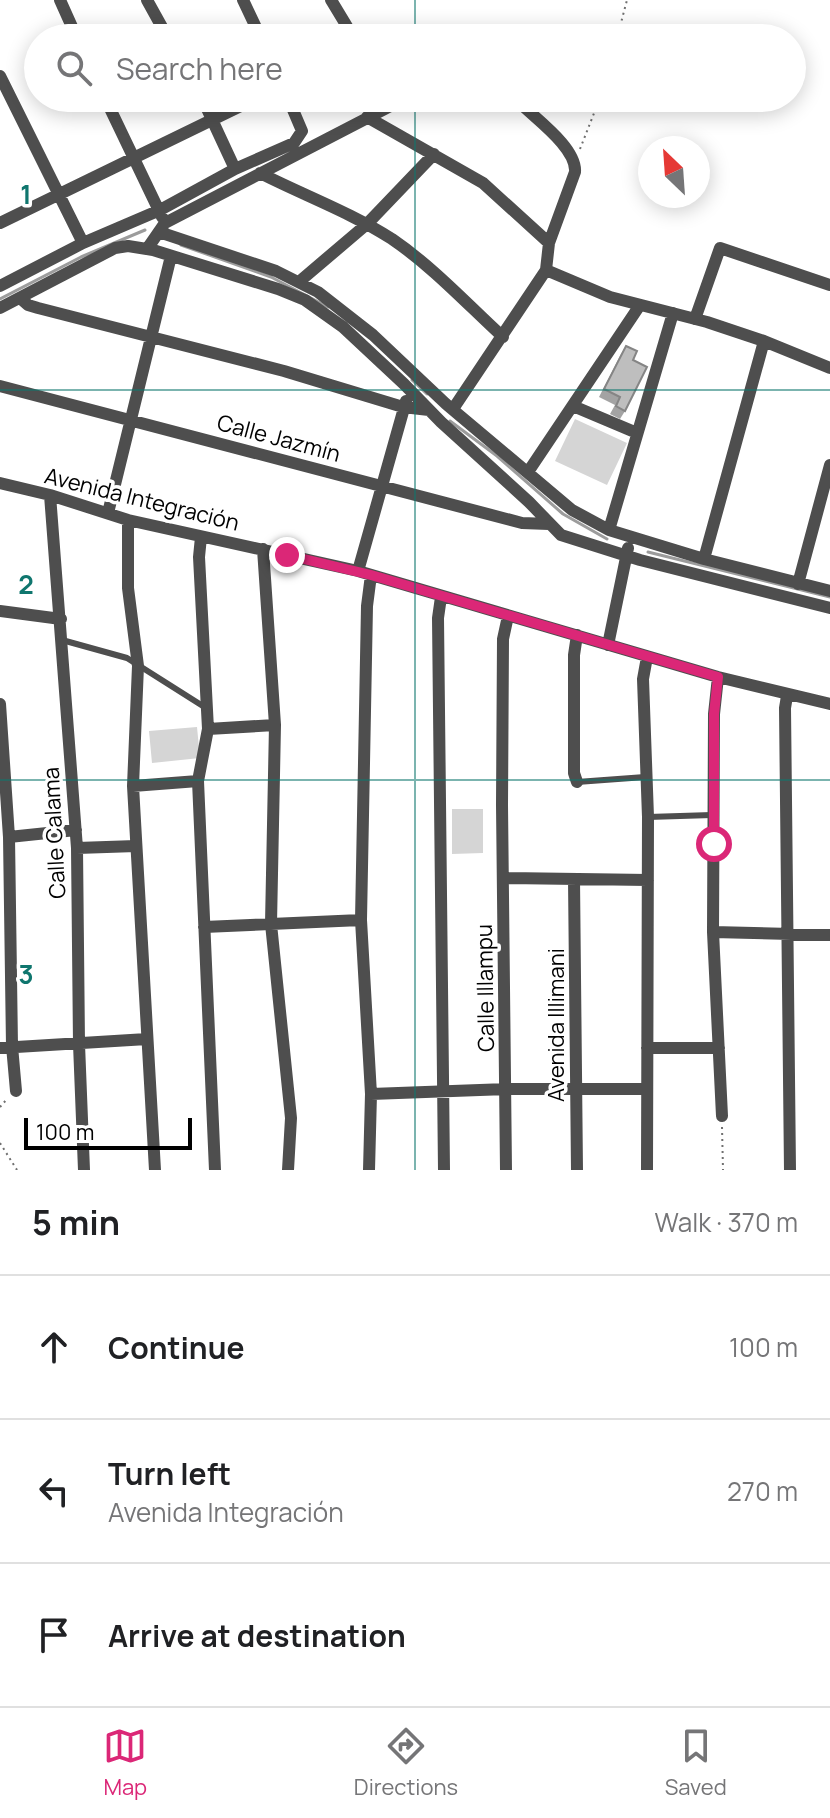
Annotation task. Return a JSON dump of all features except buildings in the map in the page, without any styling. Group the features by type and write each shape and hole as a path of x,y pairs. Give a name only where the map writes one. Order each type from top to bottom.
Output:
{"street":[{"path":"60,0 71,24"},
{"path":"147,0 160,24"},
{"path":"243,0 254,24"},
{"path":"331,0 346,24"},
{"path":"0,76 83,243"},
{"path":"111,112 160,210 162,228"},
{"path":"209,112 235,169"},
{"path":"0,223 231,112"},
{"path":"0,286 83,243 160,210 299,138 302,131 294,112"},
{"path":"147,249 162,228 374,112"},
{"path":"20,298 38,308 284,371 403,407 436,411 450,406 503,337 546,270 549,243 572,181 575,161 559,141 527,112"},
{"path":"367,117 483,183 549,243"},
{"path":"300,281 367,224 434,154"},
{"path":"260,173 367,224 428,267 503,337"},
{"path":"162,228 300,281 346,312 572,510 609,530 631,537 830,591"},
{"path":"0,308 115,248 128,246 278,289 305,300 343,327 561,535 625,556 830,608"},
{"path":"695,319 720,248 830,285"},
{"path":"108,513 171,256"},
{"path":"546,270 610,297 764,341 827,367 830,351"},
{"path":"528,472 640,305"},
{"path":"609,530 673,313"},
{"path":"704,559 764,341"},
{"name":"Calle Jazmín","path":"0,386 522,523 549,524"},
{"path":"369,1170 371,1094 361,920 367,606 364,573 382,485 409,390"},
{"path":"573,406 637,433"},
{"path":"798,584 830,465"},
{"name":"Avenida Integración","path":"0,483 128,520 364,573 718,677 830,704"},
{"name":"Calle Calama","path":"50,495 77,848 84,1170"},
{"path":"128,520 128,588 138,666 133,786 155,1170"},
{"path":"201,537 199,557 208,729 198,781 215,1170"},
{"path":"608,645 631,537"},
{"path":"263,549 275,725 271,924 291,1118 288,1170"},
{"path":"441,597 438,618 444,1170"},
{"path":"0,611 61,619"},
{"name":"Calle Illampu","path":"506,1170 502,805 503,639 508,616"},
{"path":"577,635 574,655 574,773 577,782"},
{"path":"647,657 643,679 648,817 647,1170"},
{"path":"718,677 714,714 713,932 722,1116"},
{"path":"787,696 790,1170"},
{"path":"0,704 9,837 6,1047 16,1091"},
{"path":"208,729 275,725"},
{"path":"133,786 198,781"},
{"path":"9,837 76,830"},
{"path":"77,848 136,846"},
{"path":"503,878 648,880"},
{"name":"Avenida Illimani","path":"574,879 577,1170"},
{"path":"204,927 361,920"},
{"path":"713,932 830,935"},
{"path":"6,1047 147,1039"},
{"path":"647,1048 719,1048"},
{"path":"371,1094 441,1090 647,1089"}],"lane":[{"path":"62,640 111,652 206,708"},
{"path":"577,782 645,777"},
{"path":"648,817 714,815"}],"path":[{"path":"621,24 627,0"},
{"path":"575,161 594,112"},
{"path":"722,1116 723,1170"},
{"path":"0,1143 17,1170"}],"shaded area":[{"path":"575,419 627,443 607,485 555,461"},
{"path":"197,727 200,758 152,763 149,731"},
{"path":"452,809 483,809 483,853 452,854"}],"waterway":[{"path":"0,299 81,257 145,230"},
{"path":"181,245 271,277 328,307"},
{"path":"412,380 427,394"},
{"path":"450,421 497,456 563,514 607,539"},
{"path":"648,552 830,597"}],"route":[{"path":"287,555 371,575 718,677 714,714 714,844"}]}
